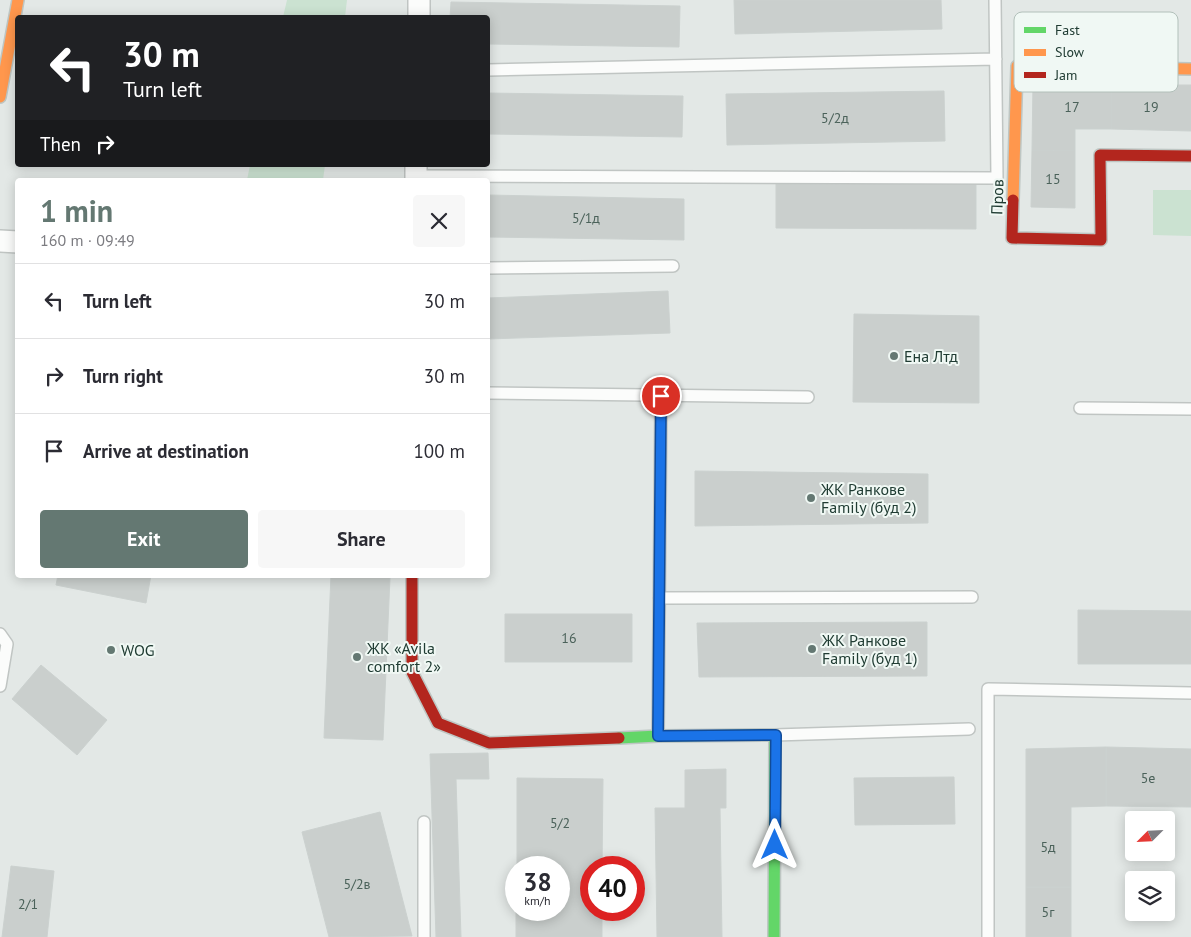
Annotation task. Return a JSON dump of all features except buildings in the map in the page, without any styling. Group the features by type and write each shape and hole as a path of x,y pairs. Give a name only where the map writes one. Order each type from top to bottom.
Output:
{"street":[{"path":"0,97 4,52 18,0"},
{"path":"418,15 419,0"},
{"name":"Пров","path":"1178,69 1191,69"},
{"name":"Пров","path":"1016,92 1012,238 1100,240 1100,155 1191,156"},
{"path":"0,241 15,242"},
{"path":"412,578 412,672 438,723 489,743 658,736 776,735 774,937"}],"lane":[{"path":"416,174 997,178 995,0"},
{"path":"490,70 996,59"},
{"path":"490,268 674,266"},
{"path":"490,393 808,397"},
{"path":"658,736 661,396"},
{"path":"1080,408 1191,410"},
{"path":"659,598 972,597"},
{"path":"0,634 7,644 0,686"},
{"path":"988,937 988,689 1191,693"},
{"path":"776,735 970,729"},
{"path":"424,822 424,937"}],"green space":[{"path":"287,0 347,0 345,15 283,15"},
{"path":"250,167 325,167 323,178 247,178"},
{"path":"1153,190 1191,190 1191,236 1153,235"}],"traffic: fast":[{"path":"619,738 775,735 774,937"}],"traffic: slow":[{"path":"15,15 18,0"},
{"path":"0,97 15,16"},
{"path":"1178,69 1191,69"},
{"path":"1013,200 1016,92"}],"traffic: jam":[{"path":"1013,200 1012,238 1101,240 1100,155 1191,156"},
{"path":"412,578 412,672 438,723 489,743 619,738"}],"place":[{"name":"Ена Лтд","path":"894,356"},
{"name":"ЖК Ранкове Family (буд 2)","path":"811,498"},
{"name":"ЖК Ранкове Family (буд 1)","path":"812,649"},
{"name":"WOG","path":"111,650"},
{"name":"ЖК «Avila comfort 2»","path":"357,657"}],"route":[{"path":"661,396 658,736 776,735 775,845"}]}
